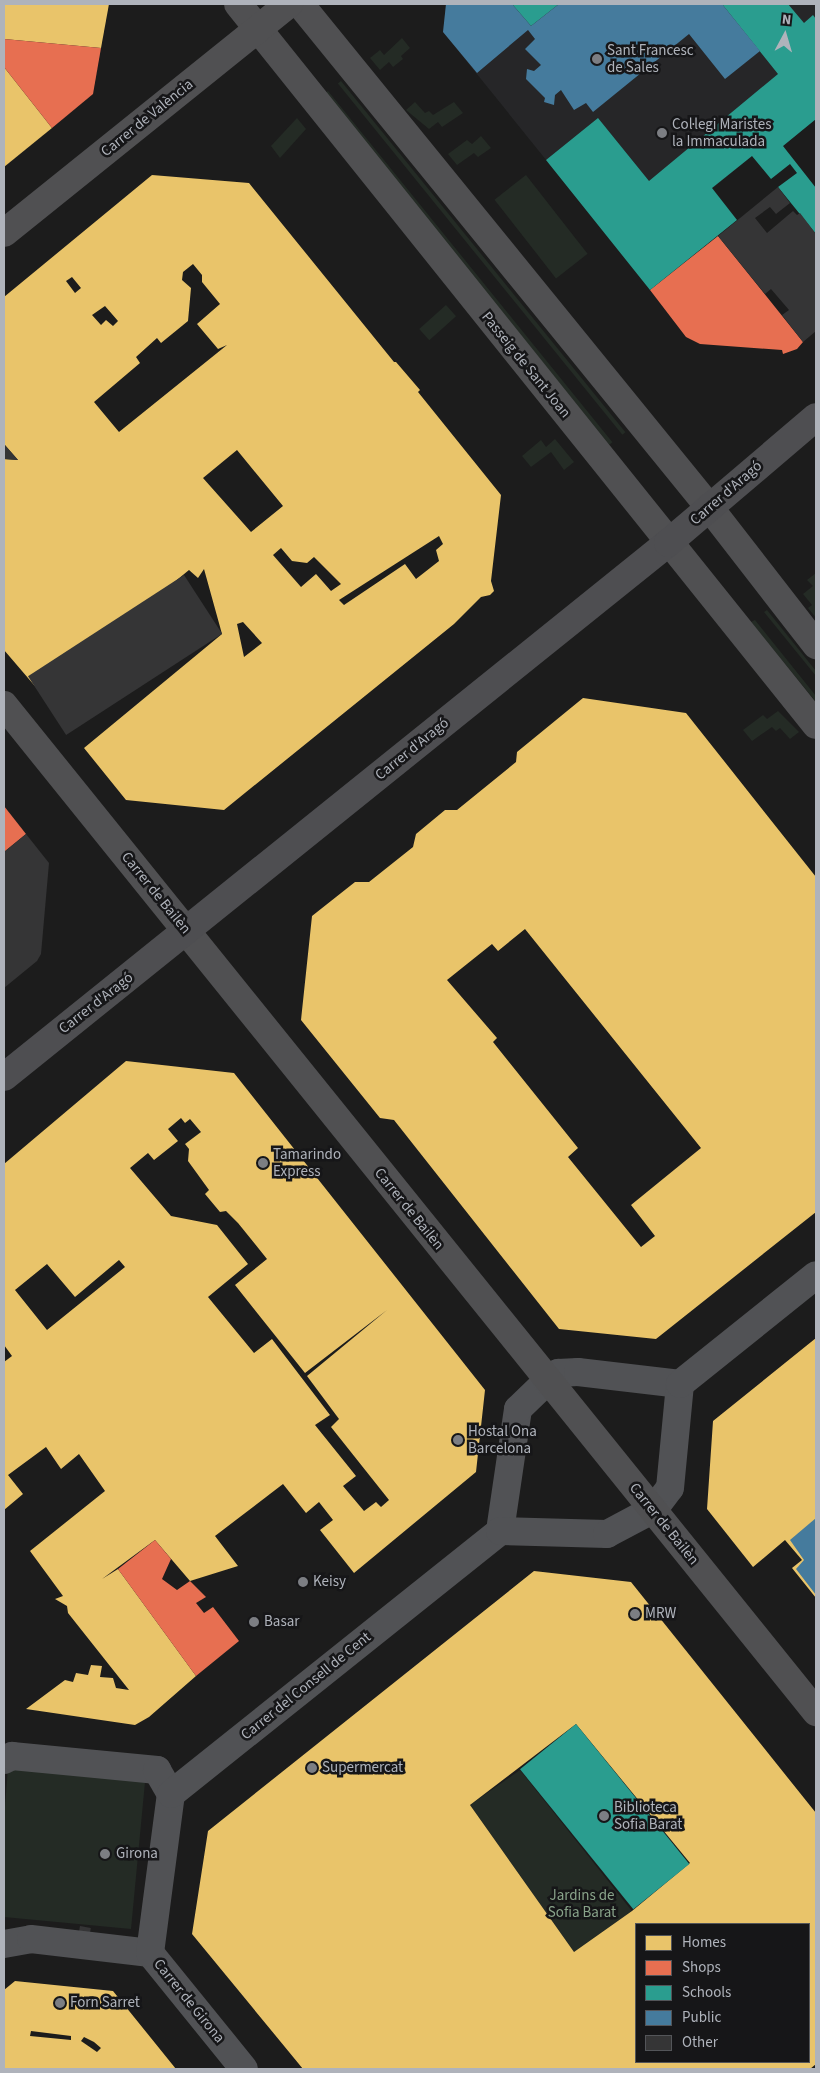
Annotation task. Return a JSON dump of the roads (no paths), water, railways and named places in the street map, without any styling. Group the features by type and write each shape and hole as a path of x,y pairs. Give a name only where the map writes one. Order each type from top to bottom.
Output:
{"main road":[{"name":"Carrer d'Aragó","path":"4,1077 187,932 668,543 816,417"}],"street":[{"name":"Passeig de Sant Joan","path":"238,4 668,543 816,725"},
{"name":"Carrer de València","path":"4,233 289,4"},
{"path":"300,4 709,507 816,645"},
{"name":"Carrer de Bailèn","path":"4,705 547,1381 654,1509 816,1712"},
{"path":"680,1384 670,1488 654,1509 607,1534 500,1531 518,1409 547,1381 558,1373 578,1372 680,1384 816,1275"},
{"name":"Carrer del Consell de Cent","path":"171,1794 500,1531"},
{"path":"4,1760 12,1756 157,1770 171,1794"},
{"name":"Carrer de Girona","path":"171,1794 150,1953 244,2069"},
{"path":"4,1944 31,1940 150,1953"}],"place":[{"name":"Sant Francesc de Sales","path":"597,59"},
{"name":"Col·legi Maristes la Immaculada","path":"662,133"},
{"name":"Tamarindo Express","path":"263,1163"},
{"name":"Hostal Ona Barcelona","path":"458,1440"},
{"name":"Keisy","path":"303,1582"},
{"name":"MRW","path":"635,1614"},
{"name":"Basar","path":"254,1622"},
{"name":"Supermercat","path":"312,1768"},
{"name":"Biblioteca Sofia Barat","path":"604,1816"},
{"name":"Girona","path":"105,1854"},
{"name":"Forn Sarret","path":"60,2003"}],"park label":[{"name":"Jardins de Sofia Barat","path":"582,1904"}]}
